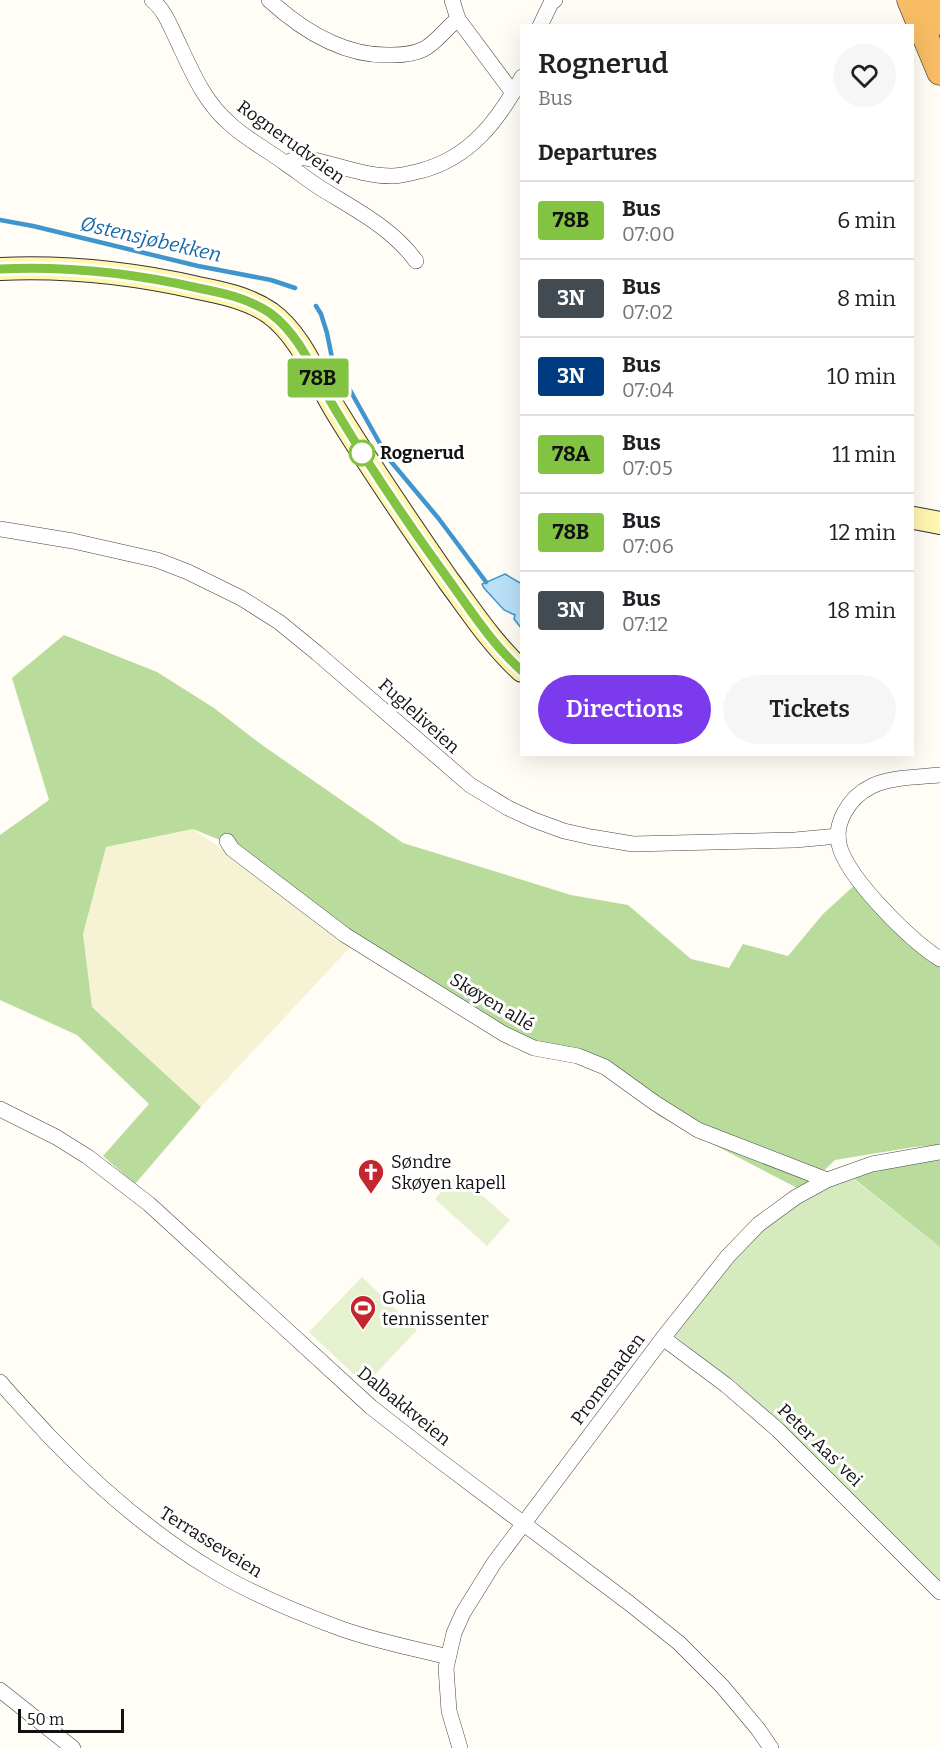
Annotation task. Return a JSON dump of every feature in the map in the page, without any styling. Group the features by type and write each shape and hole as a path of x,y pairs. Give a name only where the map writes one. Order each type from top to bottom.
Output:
{"highway":[{"path":"910,0 940,72"},
{"path":"931,0 940,22"}],"main road":[{"path":"0,269 98,270 178,283 233,296 268,312 285,328 305,355 350,434 424,546 491,638 520,669"},
{"path":"914,518 940,523"}],"street":[{"name":"Rognerudveien","path":"152,0 170,24 203,93 229,124 310,182 398,239 416,261"},
{"path":"269,0 299,25 323,39 352,50 379,56 416,53 458,19"},
{"path":"452,0 458,19 513,93"},
{"path":"541,24 551,3 555,0"},
{"path":"286,163 297,158 306,158 366,173 391,176 435,167 454,158 475,142 495,120 520,81"},
{"name":"Fugleliveien","path":"0,529 73,541 156,560 188,572 242,598 279,622 317,653 470,785 508,808 564,831 633,844 795,840 838,836"},
{"path":"940,775 871,786 854,797 848,806 839,825 838,836 841,850 861,882 909,935 940,959"},
{"name":"Skøyen allé","path":"227,841 232,849 345,935 504,1034 534,1048 578,1056 605,1067 698,1130 827,1180"},
{"name":"Dalbakkveien","path":"0,1109 80,1152 149,1204 371,1407 679,1643 722,1686 771,1748"},
{"name":"Promenaden","path":"460,1748 449,1710 446,1668 454,1633 463,1612 494,1563 663,1338 728,1256 759,1224 796,1197 827,1180 872,1164 940,1152"},
{"name":"Peter Aas’ vei","path":"663,1338 726,1385 778,1430 940,1592"},
{"name":"Terrasseveien","path":"0,1382 54,1441 104,1490 162,1538 216,1573 343,1630 448,1657"},
{"path":"0,1690 73,1748"}],"shaded area":[{"path":"193,829 355,942 201,1107 92,1007 83,934 106,847"}],"green space":[{"path":"64,635 157,672 214,708 262,745 403,843 571,895 628,905 691,959 729,968 743,944 788,956 823,914 858,882 940,958 940,1145 835,1160 803,1191 659,1116 591,1060 532,1049 386,961 227,843 193,829 106,847 83,934 92,1007 201,1107 135,1184 103,1156 149,1104 77,1035 0,1000 0,835 49,800 12,678"},
{"path":"940,1160 940,1247 853,1178 906,1162"},
{"path":"458,1174 510,1220 487,1246 435,1199"},
{"path":"852,1178 940,1247 940,1582 781,1423 674,1335 755,1233 814,1194"},
{"name":"Golia tennissenter","path":"362,1277 417,1330 365,1385 309,1332"}],"water":[{"path":"505,574 520,583 520,626 514,619 515,615 504,610 482,584"}],"waterway":[{"name":"Østensjøbekken","path":"0,220 198,266 271,280 295,288"},
{"name":"Østensjøbekken","path":"316,306 327,333 332,358 388,458 439,519 486,582"}],"bus line":[{"name":"78B","path":"0,269 98,270 178,283 233,296 268,312 285,328 305,355 355,443 424,546 491,638 520,669"}],"place":[{"name":"Rognerud","path":"362,453"},
{"name":"Søndre Skøyen kapell","path":"371,1195"},
{"name":"Golia tennissenter","path":"363,1331"}]}
